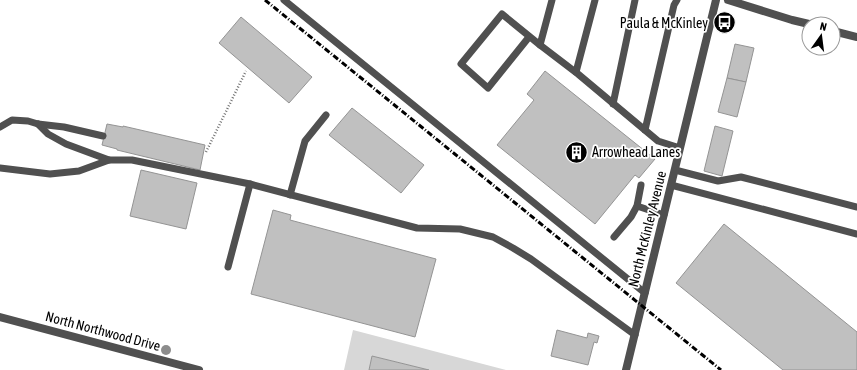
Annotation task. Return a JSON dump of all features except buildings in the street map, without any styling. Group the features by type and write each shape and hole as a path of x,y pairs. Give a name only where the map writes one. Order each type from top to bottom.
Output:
{"street":[{"name":"North McKinley Avenue","path":"626,370 716,0"},
{"path":"728,0 801,22"},
{"path":"841,33 857,37"},
{"name":"North Northwood Drive","path":"0,318 199,370"}],"lane":[{"path":"284,0 645,293"},
{"path":"540,45 552,0"},
{"path":"576,72 595,0"},
{"path":"613,104 635,0"},
{"path":"645,130 674,5 677,0"},
{"path":"530,37 488,88 461,64 502,14 576,72 658,141 680,148"},
{"path":"290,195 305,141 326,116"},
{"path":"0,127 12,120 28,121 103,136"},
{"path":"38,124 48,134 66,144 109,160"},
{"path":"0,168 50,174 79,171 109,160 132,160 250,184 418,228 460,229 493,237 531,259 635,335"},
{"path":"675,170 718,181 741,177 857,208"},
{"path":"228,267 250,184"},
{"path":"614,237 631,217 637,206 641,185"},
{"path":"671,185 857,234"},
{"path":"637,206 664,214"}],"path":[{"path":"206,152 246,71"}],"shaded area":[{"path":"353,330 506,370 429,370 372,356 369,370 344,370"}],"railway":[{"path":"265,0 721,370"}],"place":[{"name":"Paula & McKinley","path":"724,23"},
{"name":"Arrowhead Lanes","path":"576,152"}]}
